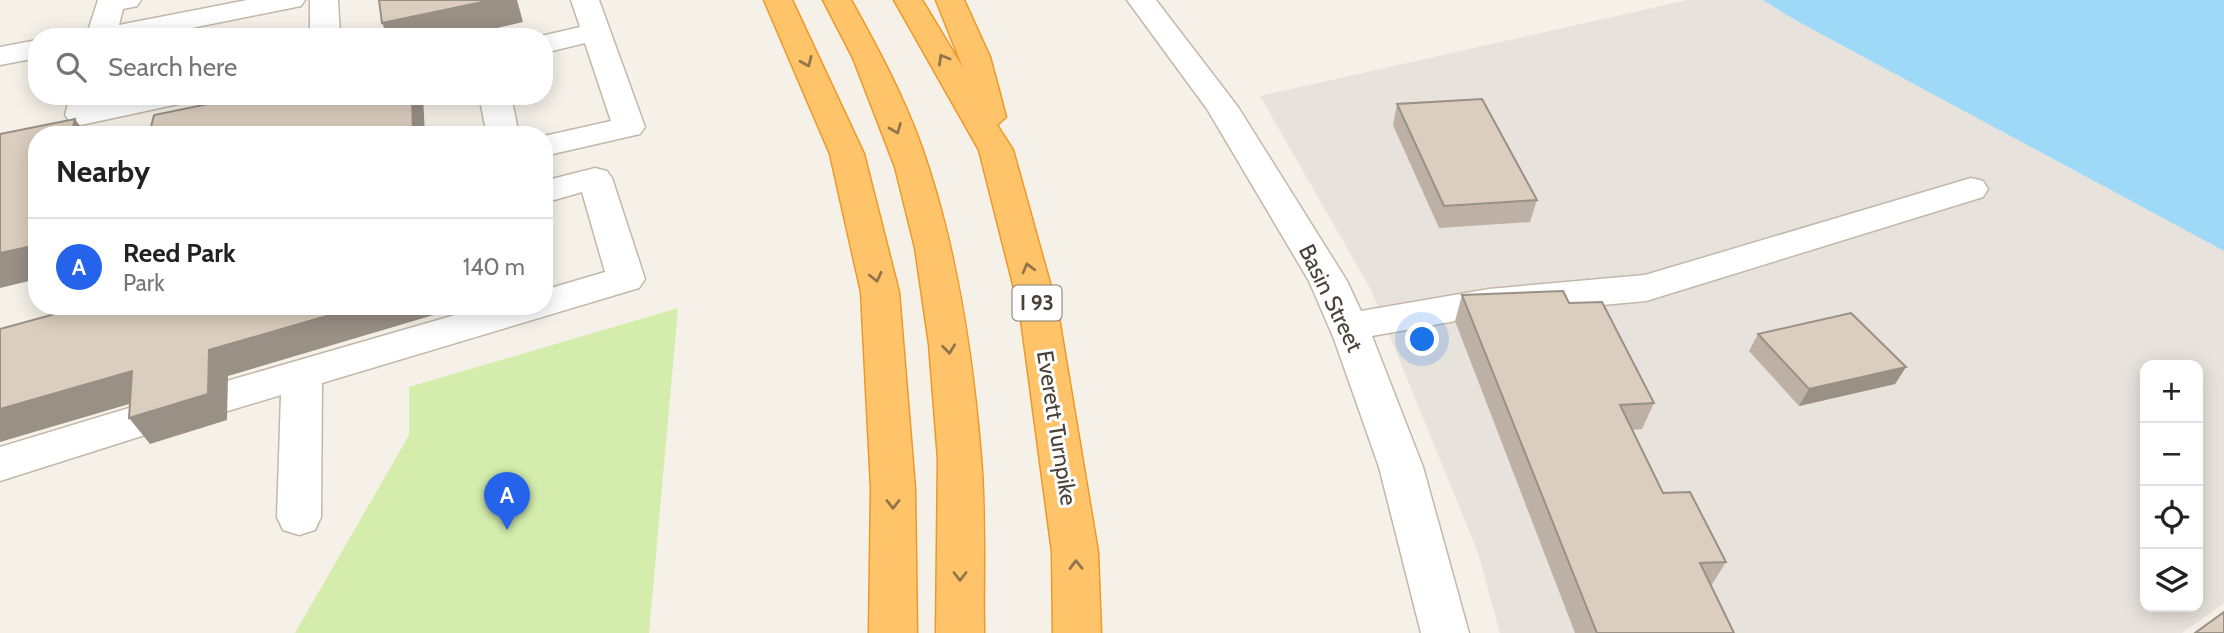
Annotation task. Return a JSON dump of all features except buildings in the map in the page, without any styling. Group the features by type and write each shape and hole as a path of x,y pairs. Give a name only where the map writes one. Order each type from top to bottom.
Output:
{"highway":[{"path":"778,0 847,154 880,292 893,488 893,633"},
{"path":"837,0 868,58 912,167 933,248 949,344 960,459 960,633"},
{"name":"Everett Turnpike","path":"908,0 996,150 1039,312 1075,552 1077,633"},
{"path":"950,0 968,34 984,81 996,150"}],"street":[{"path":"104,28 110,3 127,0"},
{"path":"194,28 215,26 291,0"},
{"path":"324,0 326,28"},
{"path":"553,144 629,127 585,0"},
{"name":"Basin Street","path":"1141,0 1222,107 1328,281 1401,467 1445,633"},
{"path":"553,42 596,32"},
{"path":"0,56 28,51"},
{"path":"83,105 80,115 128,105"},
{"path":"497,105 501,126"},
{"path":"553,189 595,178 626,279 553,300"},
{"path":"1348,327 1489,302 1646,288 1971,189"},
{"path":"228,396 503,315"},
{"path":"299,517 302,375"},
{"path":"0,464 152,417"}],"shaded area":[{"path":"1687,0 1763,0 1795,20 2224,251 2224,603 2182,633 1500,633 1478,553 1371,290 1260,96"}],"green space":[{"path":"678,308 649,633 295,633 409,435 409,387"}],"water":[{"path":"1763,0 2224,0 2224,251 1795,20"}],"place":[{"name":"Reed Park","path":"507,530"}]}
